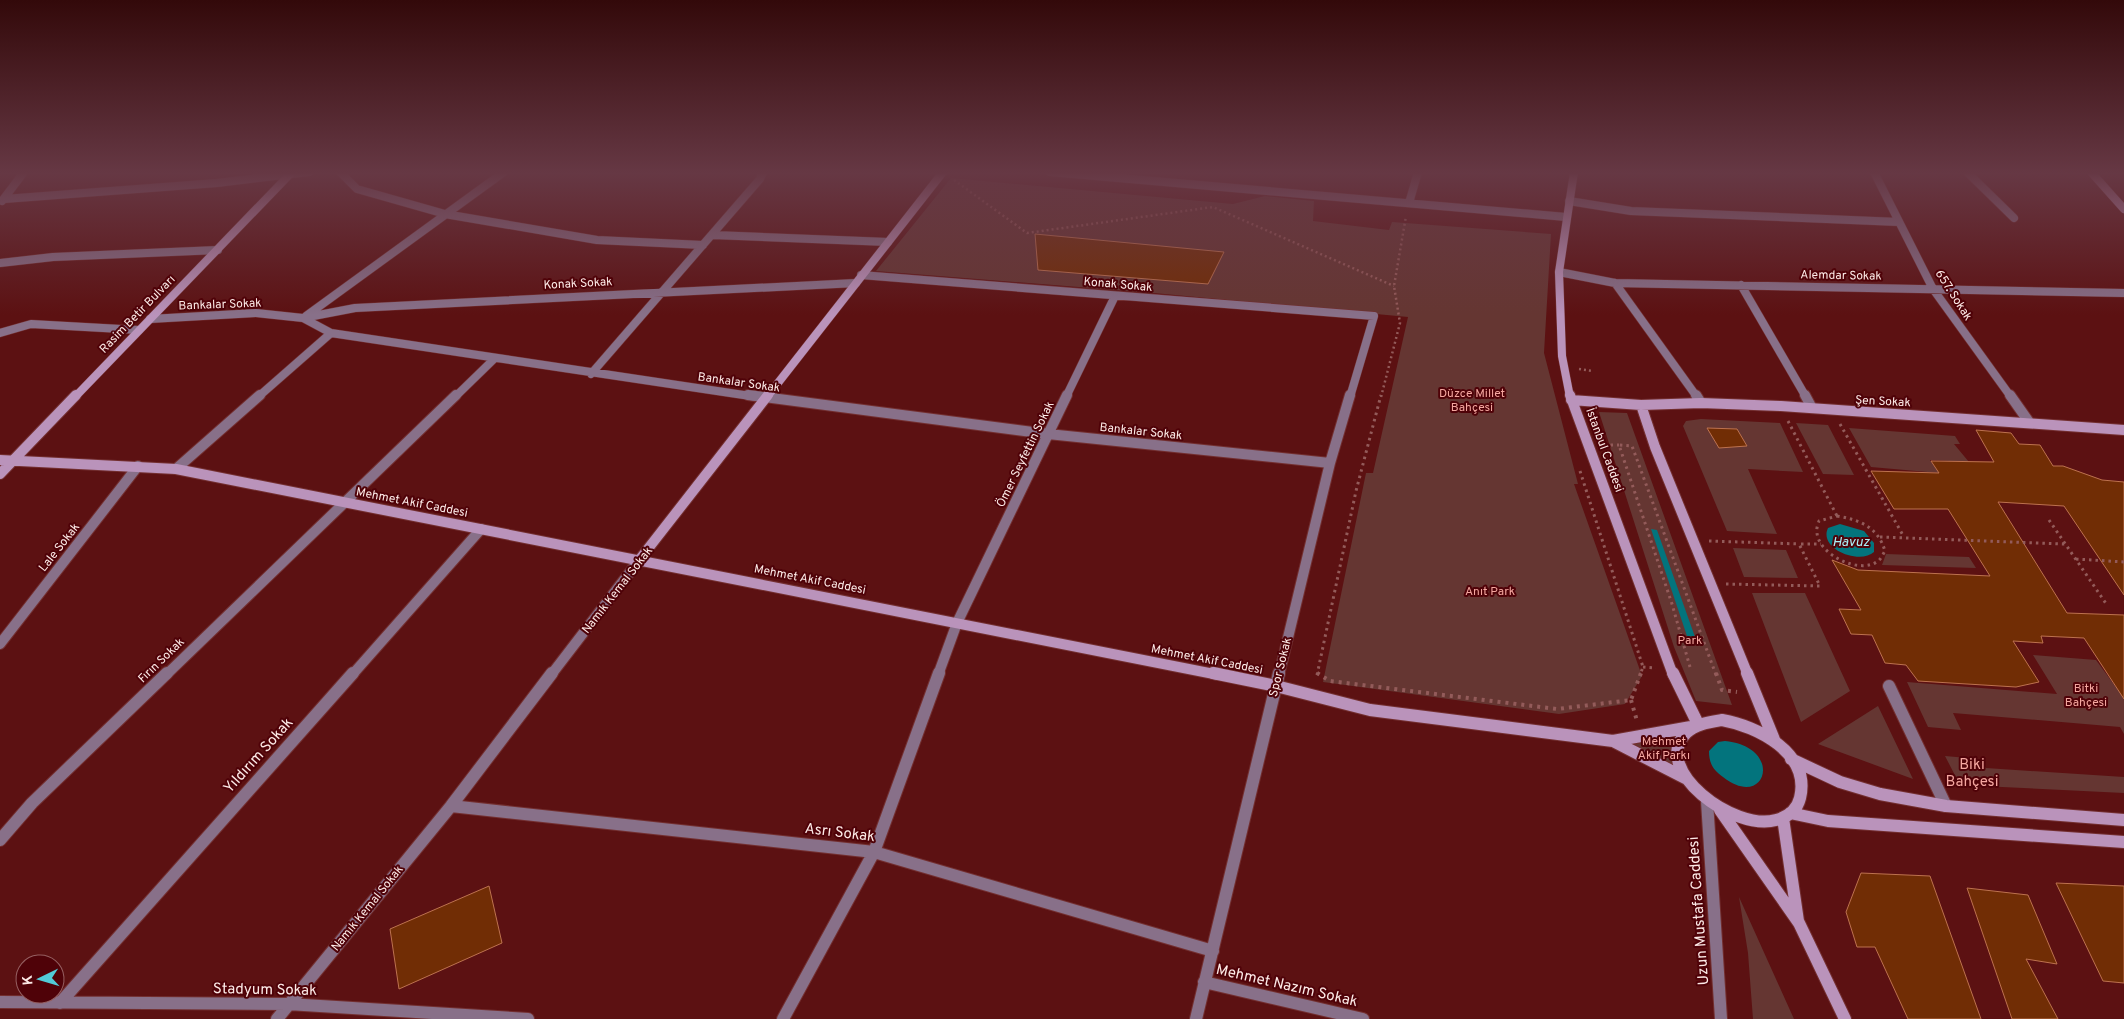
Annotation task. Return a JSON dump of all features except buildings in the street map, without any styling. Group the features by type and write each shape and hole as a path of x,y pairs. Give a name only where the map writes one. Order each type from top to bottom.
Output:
{"main road":[{"name":"Rasim Betir Bulvarı","path":"0,474 247,220"},
{"name":"Namık Kemal Sokak","path":"640,559 905,220"},
{"name":"İstanbul Caddesi","path":"1566,220 1559,272 1562,356 1571,400 1671,670 1695,725"},
{"name":"Şen Sokak","path":"1571,400 1640,405 1701,402 1781,406 2124,430"},
{"path":"1640,405 1654,447 1775,742"},
{"name":"Mehmet Akif Caddesi","path":"0,460 176,469 343,503 640,559 1276,686 1370,710 1613,741"},
{"path":"1613,741 1722,720 1740,723 1758,730 1775,742 1791,759 1800,777 1802,794 1796,808 1787,816"},
{"path":"1687,779 1678,755 1681,739 1695,725"},
{"path":"1613,741 1687,779 1707,801 1720,810 1742,819 1765,822 1787,816 1828,821 2124,842"},
{"path":"1791,759 1840,782 1880,794 1946,806 2124,820"},
{"path":"1720,810 1798,924 1845,1019"},
{"path":"1787,816 1798,924"}],"street":[{"path":"303,318 437,220"},
{"path":"477,220 597,240 703,246"},
{"path":"591,374 726,220"},
{"path":"1839,220 1899,222"},
{"name":"657. Sokak","path":"1899,222 1933,289 2029,422"},
{"path":"713,235 888,242"},
{"path":"0,263 53,257 218,250"},
{"name":"Alemdar Sokak","path":"1559,272 1614,283 2124,293"},
{"name":"Konak Sokak","path":"303,318 355,308 858,279 1374,316"},
{"path":"1614,283 1701,402"},
{"path":"1741,285 1812,408"},
{"name":"Ömer Seyfettin Sokak","path":"783,1019 874,852 957,622 1115,296"},
{"name":"Bankalar Sokak","path":"150,320 256,313 303,318 330,333 591,374 1048,434 1330,463"},
{"name":"Spor Sokak","path":"1196,1019 1330,463 1374,316"},
{"path":"0,333 31,324 139,330"},
{"path":"176,469 330,333"},
{"name":"Fırın Sokak","path":"0,840 32,803 495,358"},
{"name":"Lale Sokak","path":"0,644 138,466"},
{"name":"Yıldırım Sokak","path":"65,997 481,529"},
{"name":"Namık Kemal Sokak","path":"276,1019 451,806 640,559"},
{"path":"1889,686 1946,806"},
{"name":"Uzun Mustafa Caddesi","path":"1707,801 1721,1019"},
{"name":"Asrı Sokak","path":"451,806 874,852 1212,951"},
{"name":"Mehmet Nazım Sokak","path":"1204,982 1363,1019"},
{"name":"Stadyum Sokak","path":"0,1002 15,1002"},
{"name":"Stadyum Sokak","path":"65,1003 288,1004 528,1019"}],"path":[{"path":"1009,220 1027,232 1120,220"},
{"path":"1242,220 1394,286"},
{"path":"1406,220 1394,286 1400,323 1356,491 1317,675 1330,681 1557,709 1631,700 1643,667 1580,469"},
{"path":"1781,406 1837,516"},
{"path":"1833,410 1904,538"},
{"path":"1691,671 1672,604 1619,445 1632,446 1722,690"},
{"path":"1837,516 1862,522 1873,528 1880,538 1885,551 1883,556 1872,565 1844,560 1821,544 1816,535 1816,528 1820,521 1827,517 1837,516"},
{"path":"2049,520 2107,605"},
{"path":"1880,538 2065,544"},
{"path":"1693,541 1821,544"},
{"path":"1799,544 1808,545"},
{"path":"1710,584 1820,586 1799,544"},
{"path":"2076,559 2124,562"}],"green space":[{"path":"917,220 1313,220 1389,230 1392,222 1551,234 1544,353 1578,484 1574,484 1642,676 1625,704 1559,714 1323,682 1366,473 1373,473 1408,317 1154,293 876,271"},
{"name":"Park","path":"1599,412 1627,413 1732,705 1696,701 1674,647"},
{"path":"1701,419 1780,423 1803,472 1748,469 1777,534 1727,531 1683,426 1686,421"},
{"path":"1796,423 1828,425 1854,475 1823,474"},
{"path":"1849,428 1955,436 1960,444 1954,444 1969,462 1930,460 1939,473 1871,467"},
{"path":"1733,548 1786,550 1798,578 1744,577"},
{"path":"1886,554 1969,557 1976,568 1882,565"},
{"path":"1752,593 1805,593 1850,691 1801,722"},
{"name":"Bitki Bahçesi","path":"2033,655 2096,660 2124,698 2124,734 2120,727 1953,713 1961,730 1928,727 1907,682 2057,694"},
{"path":"1878,706 1913,779 1818,744"},
{"name":"Mehmet Akif Parkı","path":"1683,731 1681,773 1620,742"},
{"name":"Biki Bahçesi","path":"1945,756 1979,759 1986,768 2124,777 2124,793 1960,785"},
{"path":"1739,897 1794,1019 1753,1019 1748,953"}],"water":[{"name":"Havuz","path":"1840,524 1864,531 1874,543 1874,552 1868,556 1860,557 1842,553 1834,548 1827,536 1828,528"},
{"path":"1651,529 1657,530 1695,637 1687,636"},
{"path":"1725,741 1744,746 1756,754 1762,764 1763,774 1758,782 1750,787 1738,785 1723,777 1714,769 1709,751 1718,742"}],"park label":[{"name":"Düzce Millet Bahçesi","path":"1472,400"},
{"name":"Anıt Park","path":"1490,591"}]}
